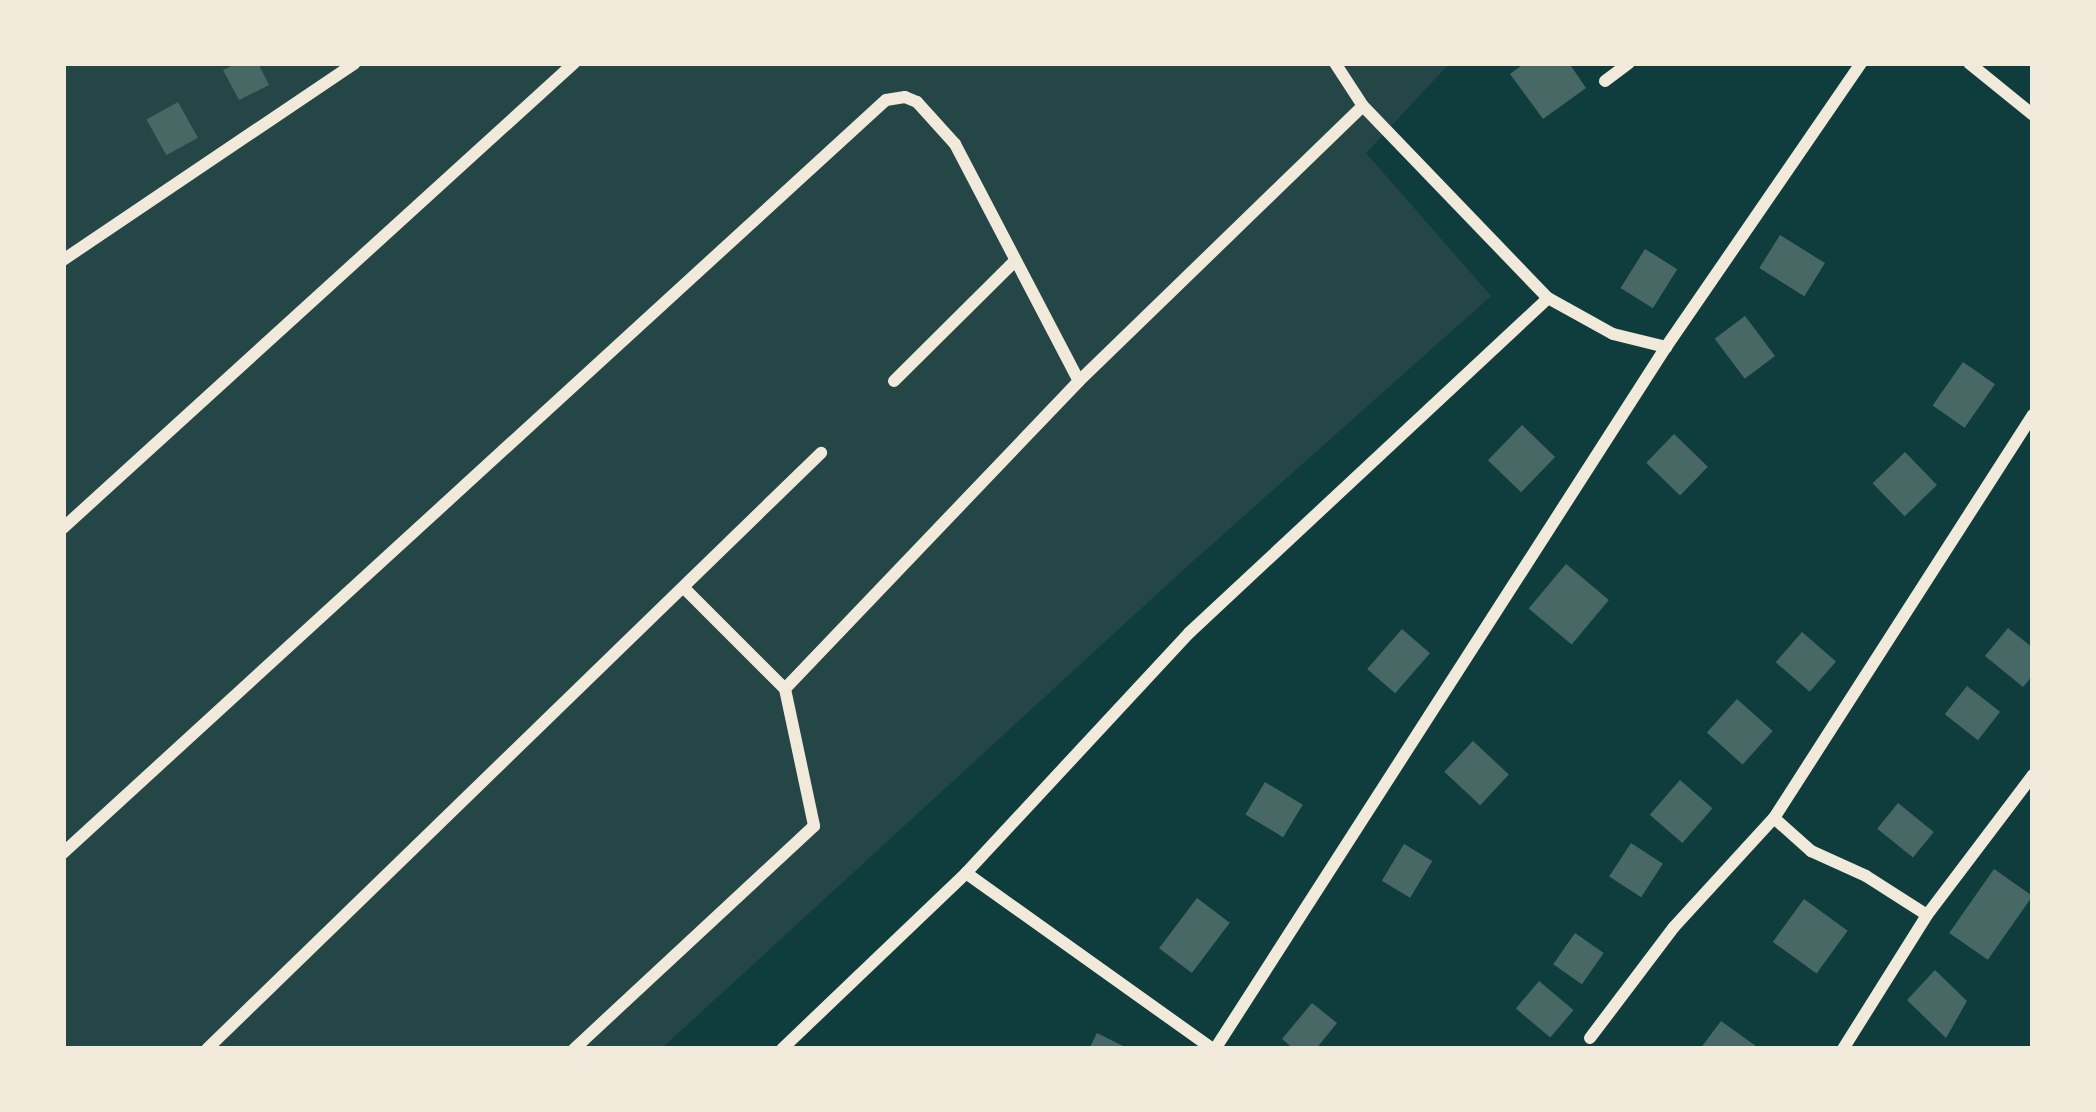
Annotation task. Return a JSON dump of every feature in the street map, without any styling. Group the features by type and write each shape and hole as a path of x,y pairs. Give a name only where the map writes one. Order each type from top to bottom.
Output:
{"street":[{"path":"63,260 355,63"},
{"path":"63,528 574,63"},
{"path":"1335,63 1364,106 1548,298 1613,334 1666,347"},
{"path":"1605,81 1629,63"},
{"path":"966,873 1214,1049 1666,347 1862,63"},
{"path":"1969,63 2033,115"},
{"path":"63,853 886,100 916,102 955,144 1013,263 1079,381"},
{"path":"785,689 1079,381 1364,106"},
{"path":"894,381 1013,263"},
{"path":"782,1049 966,873 1189,633 1548,298"},
{"path":"1590,1038 1674,927 1774,818 2033,415"},
{"path":"207,1049 821,453"},
{"path":"574,1049 814,826 785,689 684,588"},
{"path":"1843,1049 1927,915 2033,775"},
{"path":"1774,818 1810,850 1866,876 1927,915"}],"shaded area":[{"path":"63,63 1450,63 1366,153 1491,296 1181,572 661,1049 63,1049"}],"building":[{"path":"237,63 258,63 269,85 239,100 223,70"},
{"path":"1525,63 1569,63 1586,88 1543,119 1510,74"},
{"path":"178,102 198,138 166,155 147,119"},
{"path":"1780,235 1825,263 1804,296 1759,268"},
{"path":"1645,249 1677,269 1653,308 1621,288"},
{"path":"1745,316 1775,356 1745,379 1715,339"},
{"path":"1963,362 1995,384 1965,428 1933,405"},
{"path":"1522,425 1555,457 1521,492 1488,460"},
{"path":"1674,434 1708,467 1680,495 1646,463"},
{"path":"1905,452 1937,485 1905,516 1873,483"},
{"path":"1566,564 1609,600 1572,644 1529,608"},
{"path":"2008,628 2033,648 2033,675 2023,687 1985,656"},
{"path":"1402,629 1430,653 1395,693 1367,669"},
{"path":"1802,632 1836,662 1810,692 1776,662"},
{"path":"1967,686 2000,712 1978,740 1945,714"},
{"path":"1737,699 1773,731 1743,765 1707,732"},
{"path":"1473,741 1509,774 1480,805 1444,772"},
{"path":"1680,780 1712,808 1682,843 1650,815"},
{"path":"1265,782 1303,805 1283,837 1245,815"},
{"path":"1898,803 1934,832 1913,858 1877,829"},
{"path":"1631,843 1663,864 1641,897 1609,877"},
{"path":"1404,844 1432,861 1410,898 1382,881"},
{"path":"1994,869 2033,896 1988,960 1949,933"},
{"path":"1197,898 1230,923 1192,973 1159,948"},
{"path":"1804,899 1848,931 1817,974 1773,942"},
{"path":"1575,933 1604,953 1582,984 1553,964"},
{"path":"1935,970 1967,1001 1946,1038 1907,1000"},
{"path":"1539,981 1573,1010 1550,1038 1516,1009"},
{"path":"1312,1003 1337,1023 1316,1049 1294,1049 1282,1039"},
{"path":"1721,1021 1760,1049 1700,1049"},
{"path":"1097,1033 1129,1049 1089,1049"}]}
